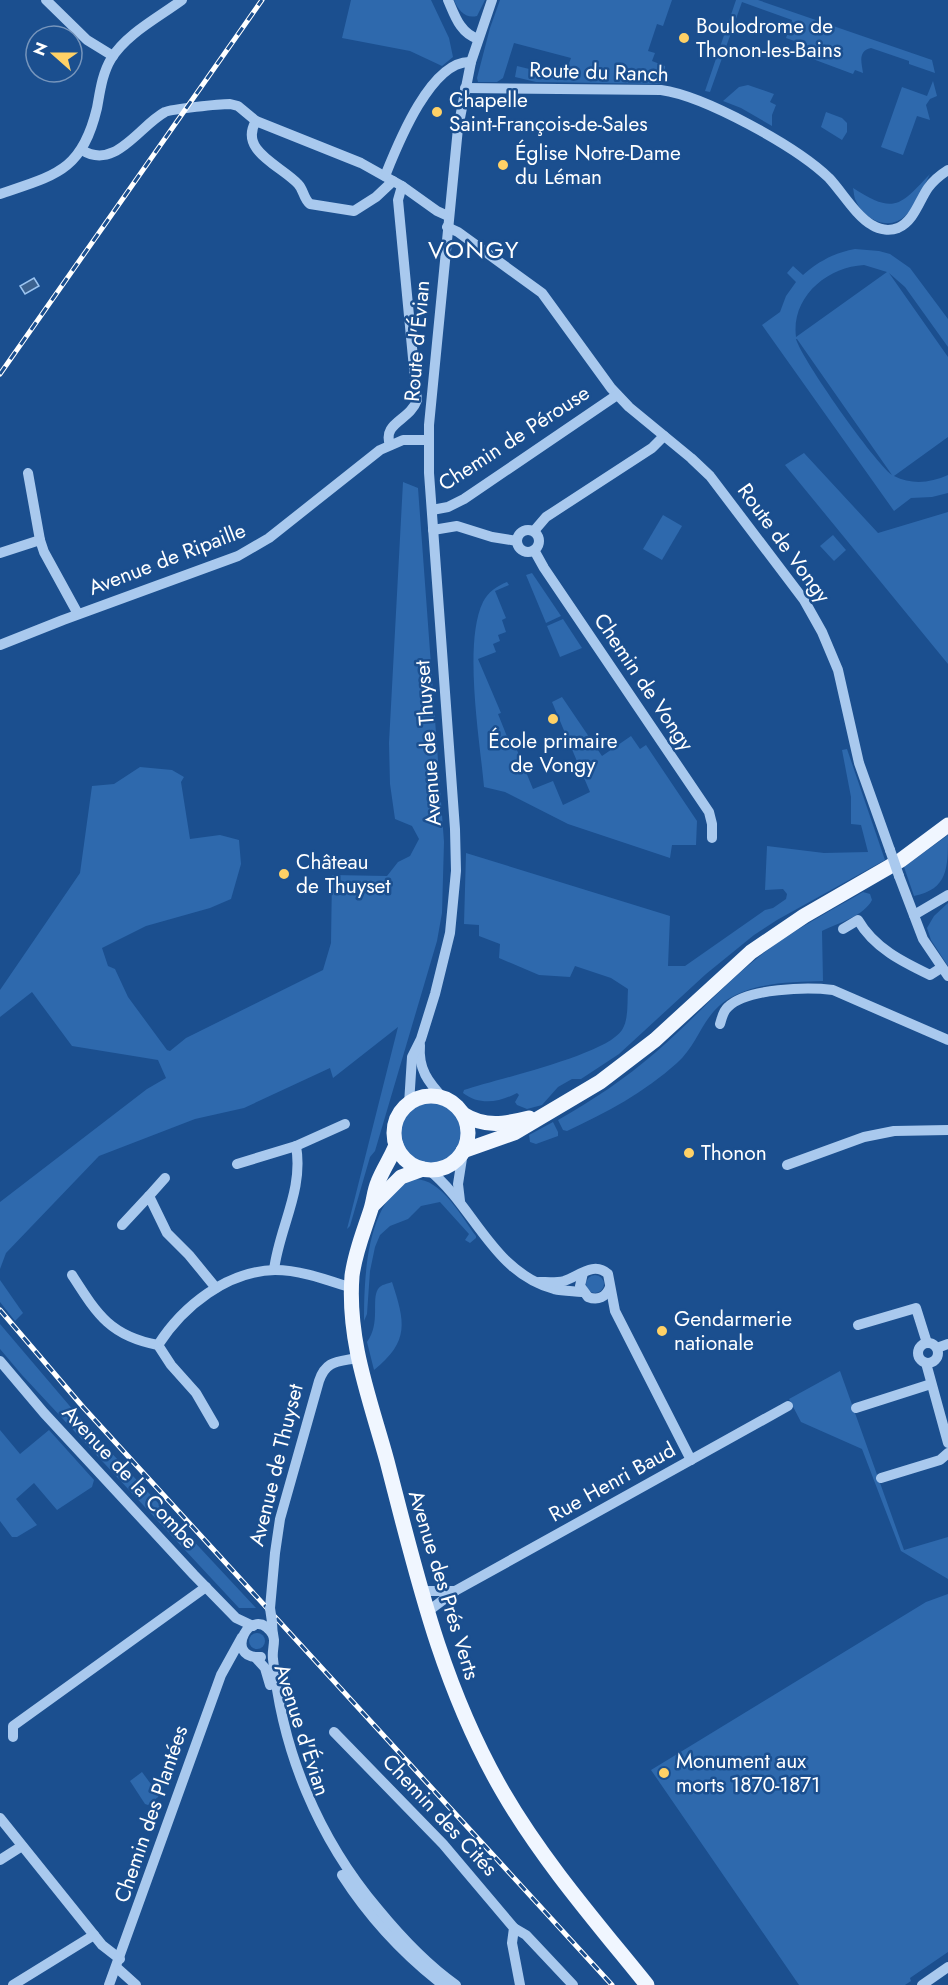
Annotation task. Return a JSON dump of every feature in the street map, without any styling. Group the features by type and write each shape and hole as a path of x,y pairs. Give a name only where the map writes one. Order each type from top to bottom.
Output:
{"main road":[{"path":"463,1151 514,1133 543,1114 585,1092 628,1062 668,1028 733,966 764,942 901,860 948,825"},
{"path":"426,1169 406,1161 396,1145 394,1134 396,1122 401,1112 409,1104 426,1097 444,1099 478,1122 496,1125 543,1114"},
{"path":"372,1206 400,1177 426,1169 446,1167 457,1159 463,1151 468,1132 463,1114"},
{"path":"352,1288 356,1255 372,1206 376,1185 396,1145"},
{"name":"Avenue des Prés Verts","path":"352,1288 352,1324 357,1358 427,1612 442,1662 460,1708 502,1791 521,1822 555,1869 647,1985"}],"street":[{"path":"46,0 87,40 113,56"},
{"path":"0,194 54,174 67,166 82,150 91,132 105,72 113,56 129,39 182,0"},
{"path":"447,0 462,28 470,36 478,39"},
{"name":"Route d'Évian","path":"428,440 458,128 471,62 492,0"},
{"path":"390,445 387,437 390,429 412,410 417,400 398,200 393,181 402,135 425,94 456,64 471,62"},
{"name":"Route du Ranch","path":"465,88 660,90 683,95 705,103 746,124 794,153 827,177 869,223 883,229 899,227 909,221 929,186 948,170"},
{"name":"Route de Vongy","path":"82,150 98,157 114,152 168,111 230,104 238,106 255,121 353,159 393,181 433,209 458,232 540,290 617,395 702,467 726,495 788,576 818,623 837,670 862,771 899,876 923,939 945,972"},
{"path":"255,121 250,130 252,142 265,159 280,168 300,186 304,199 310,204 348,212 354,211 376,197 393,181"},
{"name":"Chemin de Pérouse","path":"432,510 448,507 464,499 617,395"},
{"path":"517,541 523,531 534,531 549,515 652,448 664,436"},
{"name":"Avenue de Ripaille","path":"0,645 254,548 371,456 390,445 408,440 428,440"},
{"name":"Avenue de Thuyset","path":"409,1104 411,1062 421,1039 446,954 453,912 456,871 428,440"},
{"path":"28,473 44,552 78,614"},
{"path":"433,530 457,526 492,537 517,541 523,550 534,550 540,541 534,531"},
{"path":"0,553 40,540"},
{"name":"Chemin de Vongy","path":"534,550 549,576 709,812 712,838"},
{"path":"914,915 948,895"},
{"path":"843,929 858,920 876,943 906,963 930,975 945,972"},
{"path":"720,1024 728,1006 743,999 766,992 817,988 833,990 948,1040"},
{"name":"Avenue de Thuyset","path":"421,1039 422,1069 444,1099"},
{"path":"237,1164 296,1146 345,1124"},
{"path":"787,1165 864,1137 894,1131 948,1130"},
{"path":"274,1270 296,1190 298,1172 296,1146"},
{"path":"460,1201 458,1184 463,1151"},
{"path":"426,1169 460,1201 503,1259 518,1271 558,1290 582,1292 588,1297 598,1299 615,1311"},
{"path":"122,1225 165,1178"},
{"path":"149,1196 167,1233 216,1288"},
{"path":"539,1282 559,1282 593,1268 604,1270 609,1276 615,1311 691,1460"},
{"path":"158,1345 180,1317 216,1288 255,1273 274,1270 296,1272 352,1288"},
{"path":"582,1292 580,1281 584,1273"},
{"path":"72,1275 92,1306 109,1324 136,1341 158,1345 171,1365 196,1393 214,1424"},
{"path":"598,1299 607,1294 610,1287"},
{"path":"858,1324 916,1308 932,1345 936,1359 927,1363 920,1360 917,1353 920,1346 932,1345 948,1344"},
{"name":"Avenue de Thuyset","path":"272,1647 273,1635 265,1616 274,1552 284,1502 321,1375 330,1364 357,1358"},
{"name":"Avenue de la Combe","path":"0,1361 51,1421 236,1618 242,1636"},
{"path":"927,1363 948,1443"},
{"path":"856,1408 931,1384"},
{"name":"Rue Henri Baud","path":"427,1612 455,1591 788,1406"},
{"path":"881,1478 940,1460 948,1452"},
{"path":"12,1737 13,1726 206,1587"},
{"name":"Rue Henri Baud","path":"421,1591 455,1591"},
{"path":"252,1656 242,1647 242,1636 248,1628 265,1616"},
{"name":"Avenue de la Combe","path":"236,1618 265,1616"},
{"name":"Chemin des Plantées","path":"110,1985 215,1690 242,1636"},
{"path":"230,1657 264,1656 272,1647"},
{"name":"Avenue d'Évian","path":"272,1647 290,1746 305,1791 326,1835 350,1875 388,1922 422,1957 456,1985"},
{"name":"Avenue d'Évian","path":"252,1656 267,1671 279,1730 288,1759 304,1803 328,1852 350,1887 377,1922 411,1958 442,1985"},
{"name":"Chemin des Cités","path":"334,1732 433,1833 514,1928 526,1935 573,1985"},
{"path":"0,1818 136,1985"},
{"path":"0,1860 22,1846"},
{"path":"514,1928 512,1943 520,1985"},
{"path":"13,1985 94,1935"},
{"path":"922,1985 948,1967"}],"shaded area":[{"path":"351,0 431,0 449,38 453,57 442,66 410,51 342,38"},
{"path":"454,0 485,0 477,16 473,17 462,13"},
{"path":"500,0 672,0 663,26 657,24 648,51 655,53 652,61 665,66 660,84 536,82 515,77 517,66 554,75 556,69 566,72 571,58 514,43 503,78 497,82 478,82 477,78 490,28"},
{"path":"736,0 758,0 932,60 935,73 871,48 862,55 863,73 855,70 853,74 802,55 806,45 786,38 792,20 742,2 710,92 705,91"},
{"path":"933,81 937,96 930,99 926,105 930,120 917,116 903,155 881,147 902,87 927,96"},
{"path":"748,85 774,94 770,102 776,105 772,115 772,126 741,108 723,101 739,87"},
{"path":"826,112 842,118 847,123 847,132 842,140 821,127"},
{"path":"930,174 910,211 893,223 878,222 871,218 860,208 855,198 853,188 878,201 887,204 895,203 911,194"},
{"path":"855,249 890,254 910,268 948,319 948,347 905,287 889,273 948,357 948,437 894,476 908,481 921,482 948,475 948,493 932,497 911,498 894,511 762,325 780,312 786,296 796,282 787,273 793,266 803,275 827,258","holes":["864,265 887,272 796,337 799,309 814,287 837,271","797,339 892,475 883,467 840,410 811,367"]},
{"path":"34,278 39,286 25,294 20,286"},
{"path":"804,453 878,533 948,512 948,664 785,465"},
{"path":"403,482 418,488 444,842 442,913 437,941 375,1151 370,1157 350,1226 347,1229 398,1027 333,1078 330,1068 244,1108 195,1119 99,1156 6,1253 0,1269 0,1202 147,1089 166,1078 158,1060 72,1046 32,992 0,1017 0,990 80,873 92,786 114,784 140,767 172,770 184,777 181,782 190,839 220,835 239,840 241,864 231,899 210,908 146,926 102,948 108,966 115,969 128,997 170,1051 186,1038 323,970 331,943 332,875 387,876 398,862 410,856 419,839 412,826 395,819 390,784 389,743"},
{"path":"663,515 682,526 662,560 643,549"},
{"path":"833,535 846,550 834,561 820,546"},
{"path":"532,573 561,616 546,623 526,575"},
{"path":"507,582 509,585 495,591 506,618 502,620 506,632 498,635 500,641 493,644 496,652 478,659 501,713 498,714 508,739 512,738 533,789 553,781 563,805 590,792 552,702 562,697 602,756 631,736 640,749 646,745 697,821 696,845 672,845 670,858 568,824 505,792 484,787 473,666 474,642 477,620 483,602 493,590"},
{"path":"563,619 582,648 560,657 547,626"},
{"path":"847,749 885,860 754,935 706,974 619,1054 581,1079 572,1079 558,1087 542,1105 527,1109 517,1105 515,1102 519,1095 517,1093 504,1099 483,1101 463,1093 464,1090 574,1057 612,1039 624,1026 627,1016 628,989 611,978 575,966 570,977 539,975 499,958 500,944 479,936 479,925 464,924 466,853 670,916 668,966 685,966 765,910 773,908 786,899 787,894 783,889 765,890 767,846 824,853 868,852 861,825 851,824 851,797 842,750"},
{"path":"948,835 944,875 934,888 914,896 904,867"},
{"path":"863,892 870,894 872,900 868,906 857,915 822,931 823,981 780,983 737,994 714,1011 688,1051 665,1074 611,1109 567,1131 563,1130 558,1120 608,1089 644,1062 761,955 798,930"},
{"path":"948,903 948,966 931,940 927,928 934,916"},
{"path":"425,1103 437,1103 448,1108 456,1116 461,1133 459,1145 448,1158 437,1163 425,1163 414,1158 406,1150 401,1139 401,1127 406,1116 414,1108"},
{"path":"553,1122 558,1136 536,1144 530,1142 529,1135"},
{"path":"414,1179 424,1180 442,1191 476,1238 470,1243 465,1240 469,1234 440,1202 421,1206 408,1219 390,1226 380,1235 375,1247 370,1271 367,1314 364,1321 367,1262 377,1221 386,1203 398,1189"},
{"path":"595,1275 601,1278 604,1284 601,1290 595,1293 589,1290 586,1284 589,1278"},
{"path":"0,1280 23,1313 15,1321 0,1302"},
{"path":"392,1282 402,1320 399,1340 386,1360 374,1370 367,1342 374,1327 376,1294 381,1286"},
{"path":"0,1324 91,1431 256,1608 239,1608 22,1375 0,1349"},
{"path":"840,1371 904,1550 948,1537 948,1579 901,1551 862,1449 801,1422 789,1399"},
{"path":"0,1430 20,1454 49,1430 94,1480 92,1487 57,1510 34,1483 16,1499 37,1525 17,1537 12,1537 0,1521"},
{"path":"948,1594 948,1952 910,1978 911,1981 905,1985 799,1985 651,1770 926,1602"},
{"path":"257,1633 265,1641 257,1649 249,1641"},
{"path":"142,1772 159,1795 148,1805 130,1781"}],"railway":[{"path":"0,374 262,0"},
{"path":"0,1310 83,1407 612,1985"}],"place":[{"name":"Boulodrome de Thonon-les-Bains","path":"684,38"},
{"name":"Chapelle Saint-François-de-Sales","path":"437,112"},
{"name":"Église Notre-Dame du Léman","path":"503,165"},
{"name":"École primaire de Vongy","path":"553,719"},
{"name":"Château de Thuyset","path":"284,874"},
{"name":"Thonon","path":"689,1153"},
{"name":"Gendarmerie nationale","path":"662,1331"},
{"name":"Monument aux morts 1870-1871","path":"664,1773"}],"district":[{"name":"VONGY","path":"474,249"}]}
